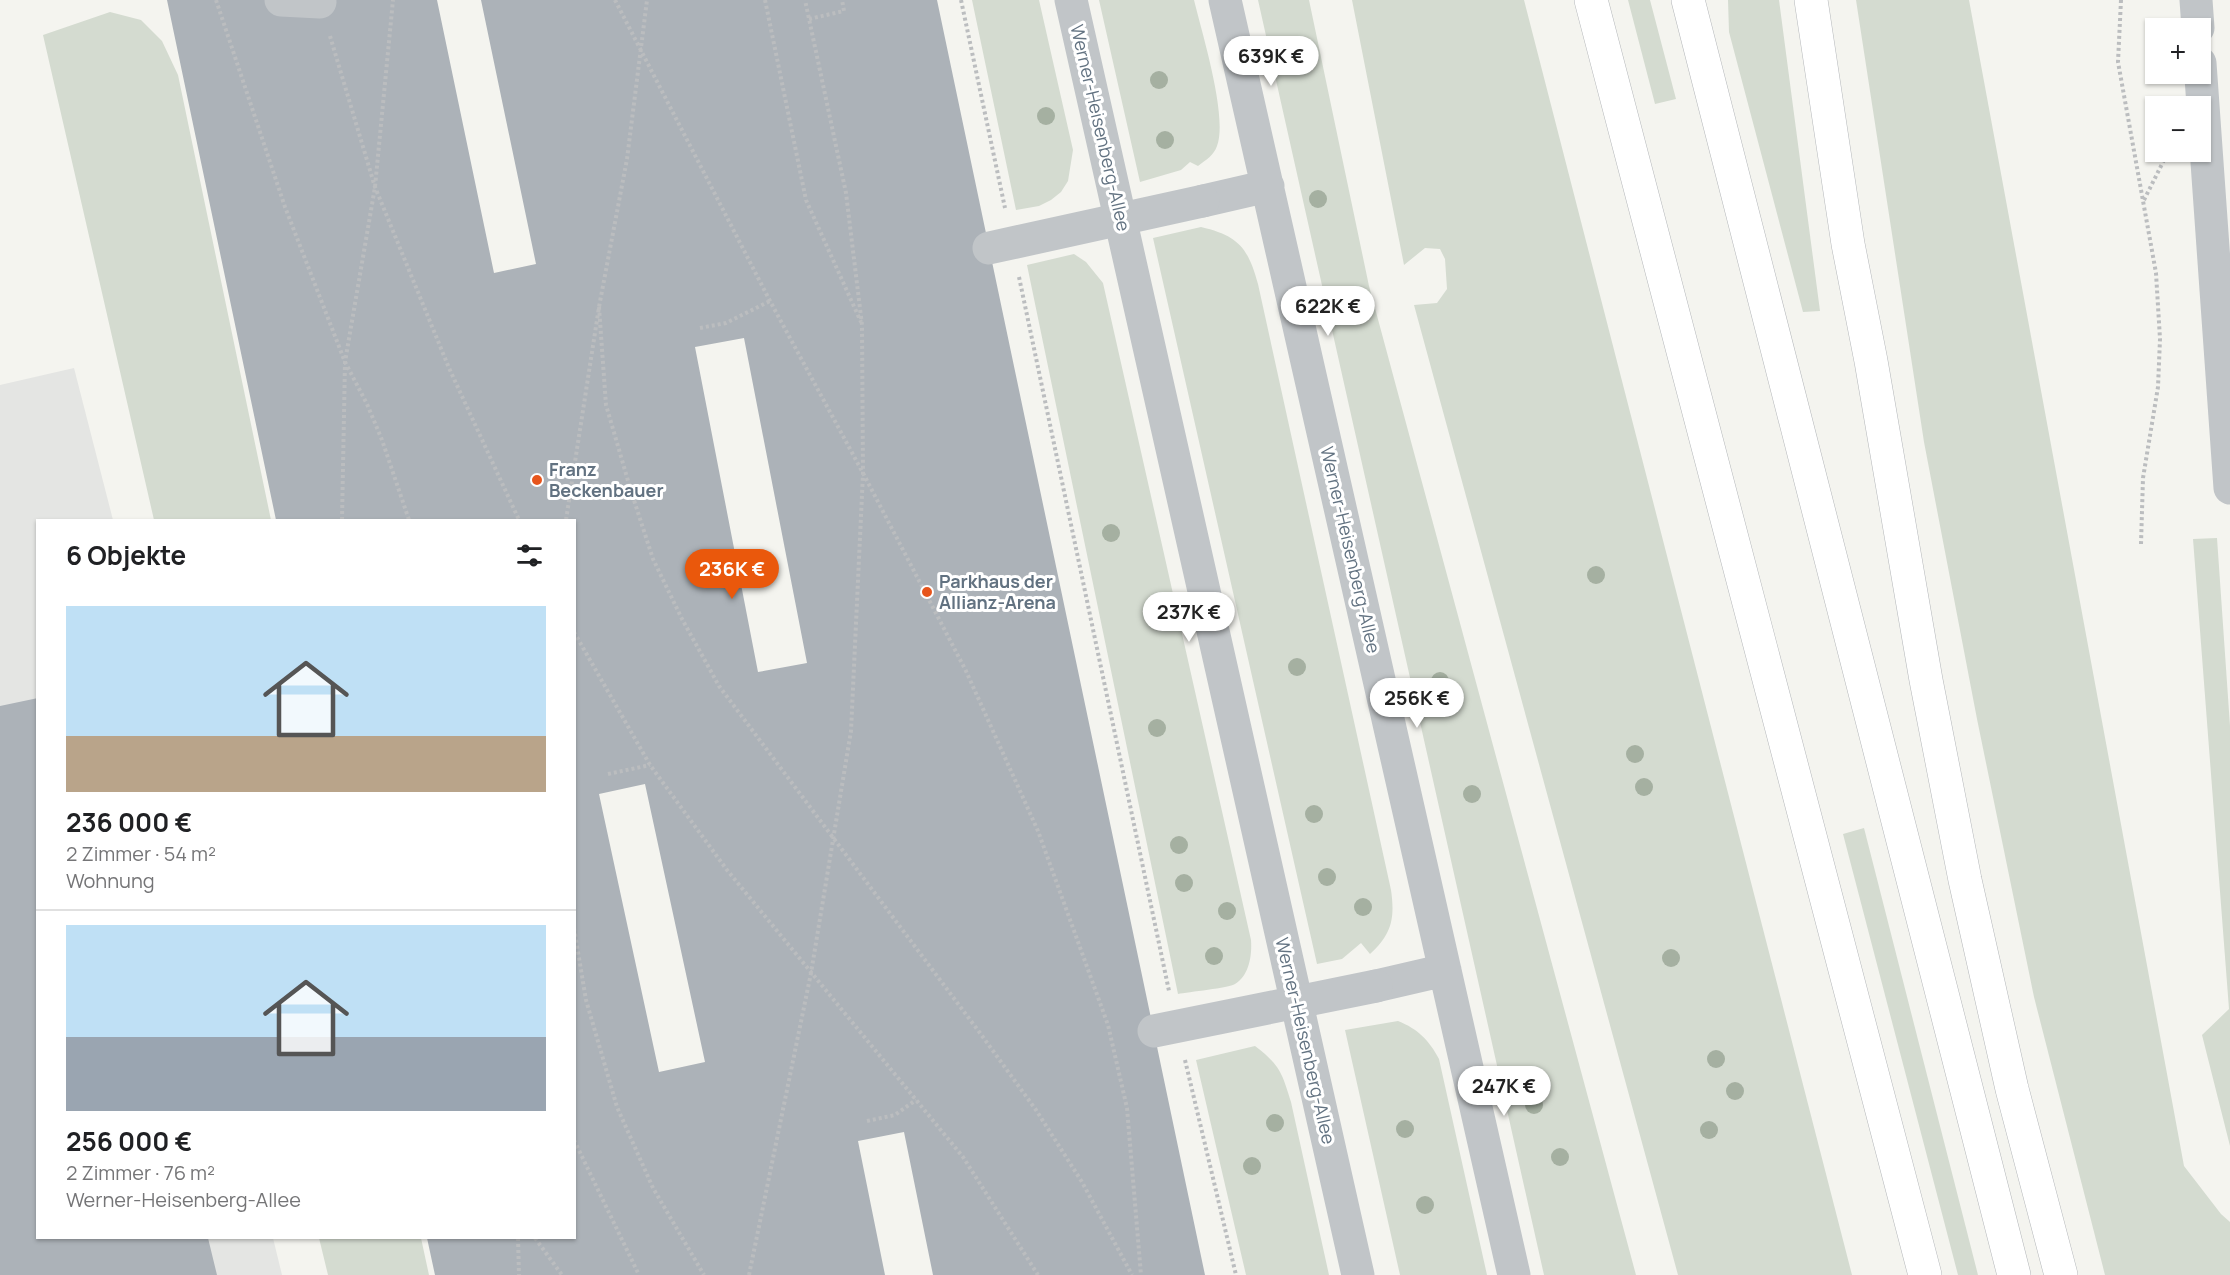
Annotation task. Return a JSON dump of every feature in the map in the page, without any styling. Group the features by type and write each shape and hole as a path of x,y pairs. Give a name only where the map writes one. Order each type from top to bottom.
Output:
{"highway":[{"path":"1591,0 1925,1275"},
{"path":"1688,0 2014,1275"},
{"path":"1811,0 1848,244 1871,361 1926,680 1965,880 2012,1089 2061,1275"}],"street":[{"path":"280,0 320,2"},
{"name":"Werner-Heisenberg-Allee","path":"1071,0 1358,1275"},
{"name":"Werner-Heisenberg-Allee","path":"1225,0 1514,1275"},
{"path":"2196,0 2197,18"},
{"path":"2201,84 2230,488"},
{"path":"989,248 1268,186"},
{"path":"1154,1031 1445,970"}],"path":[{"path":"216,0 285,207 345,362 367,404 382,440 408,519"},
{"path":"342,519 345,362 375,187 393,0"},
{"path":"615,0 770,301 863,473 966,672 1038,831 1108,1025 1127,1108 1141,1275"},
{"path":"566,519 599,307 627,159 647,0"},
{"path":"765,0 806,200 862,325"},
{"path":"749,1275 811,973 851,731 863,473 862,325 846,193 805,0"},
{"path":"809,19 844,11 842,0"},
{"path":"961,0 1006,212"},
{"path":"2121,0 2118,62 2156,273 2160,339 2158,387 2142,478 2141,544"},
{"path":"320,2 375,187 449,368 519,519"},
{"path":"2144,201 2163,162"},
{"path":"1017,267 1170,996"},
{"path":"700,328 726,323 770,301"},
{"path":"599,307 606,405 653,559 682,619 719,686 1036,1110 1083,1182 1132,1275"},
{"path":"576,636 650,765 727,870 963,1157 1038,1275"},
{"path":"608,774 650,765"},
{"path":"576,940 586,1000 617,1107 652,1188 704,1275"},
{"path":"1185,1059 1236,1275"},
{"path":"867,1121 895,1115 916,1100"},
{"path":"576,1144 639,1275"},
{"path":"518,1239 519,1275"},
{"path":"536,1239 562,1275"}],"shaded area":[{"path":"972,0 1039,0 1073,150 1068,181 1061,192 1039,206 1016,210"},
{"path":"1099,0 1194,0 1213,74 1219,116 1216,149 1198,166 1190,162 1181,170 1140,182"},
{"path":"1258,0 1309,0 1369,286 1636,1275 1544,1275"},
{"path":"1352,0 1524,0 1852,1275 1678,1275 1414,305 1437,303 1447,289 1445,259 1440,249 1425,248 1404,265"},
{"path":"1628,0 1650,0 1676,99 1655,104"},
{"path":"1728,0 1779,0 1820,311 1803,312 1729,32"},
{"path":"1856,0 1969,0 2184,1166 2221,1214 2230,1222 2230,1275 2105,1275 2034,997 1977,719 1924,442"},
{"path":"110,12 141,20 162,41 178,75 271,519 154,519 43,35"},
{"path":"1201,227 1225,235 1240,245 1250,261 1258,284 1391,890 1390,925 1383,939 1370,954 1361,943 1342,959 1317,964 1153,238"},
{"path":"1074,254 1086,262 1103,283 1251,940 1247,970 1235,984 1225,987 1178,994 1027,265"},
{"path":"74,368 113,519 36,519 36,1239 273,1239 282,1275 0,1275 0,385"},
{"path":"2217,538 2230,726 2230,1146 2202,1035 2229,1009 2193,539"},
{"path":"1864,828 1978,1275 1958,1275 1843,834"},
{"path":"1398,1021 1422,1036 1439,1059 1487,1275 1400,1275 1345,1030"},
{"path":"1255,1046 1275,1064 1288,1092 1329,1275 1246,1275 1196,1060"},
{"path":"319,1239 421,1239 429,1275 328,1275"}],"building":[{"name":"Parkhaus der Allianz-Arena","path":"167,0 437,0 494,273 536,264 481,0 937,0 1205,1275 933,1275 904,1132 858,1141 885,1275 435,1275 427,1239 576,1239 576,519 276,519","holes":["744,338 807,663 758,672 695,347","645,784 705,1062 659,1072 599,794"]},
{"path":"36,698 36,1239 208,1239 217,1275 0,1275 0,706"}],"place":[{"name":"Franz Beckenbauer","path":"537,480"},
{"name":"Parkhaus der Allianz-Arena","path":"927,592"}]}
